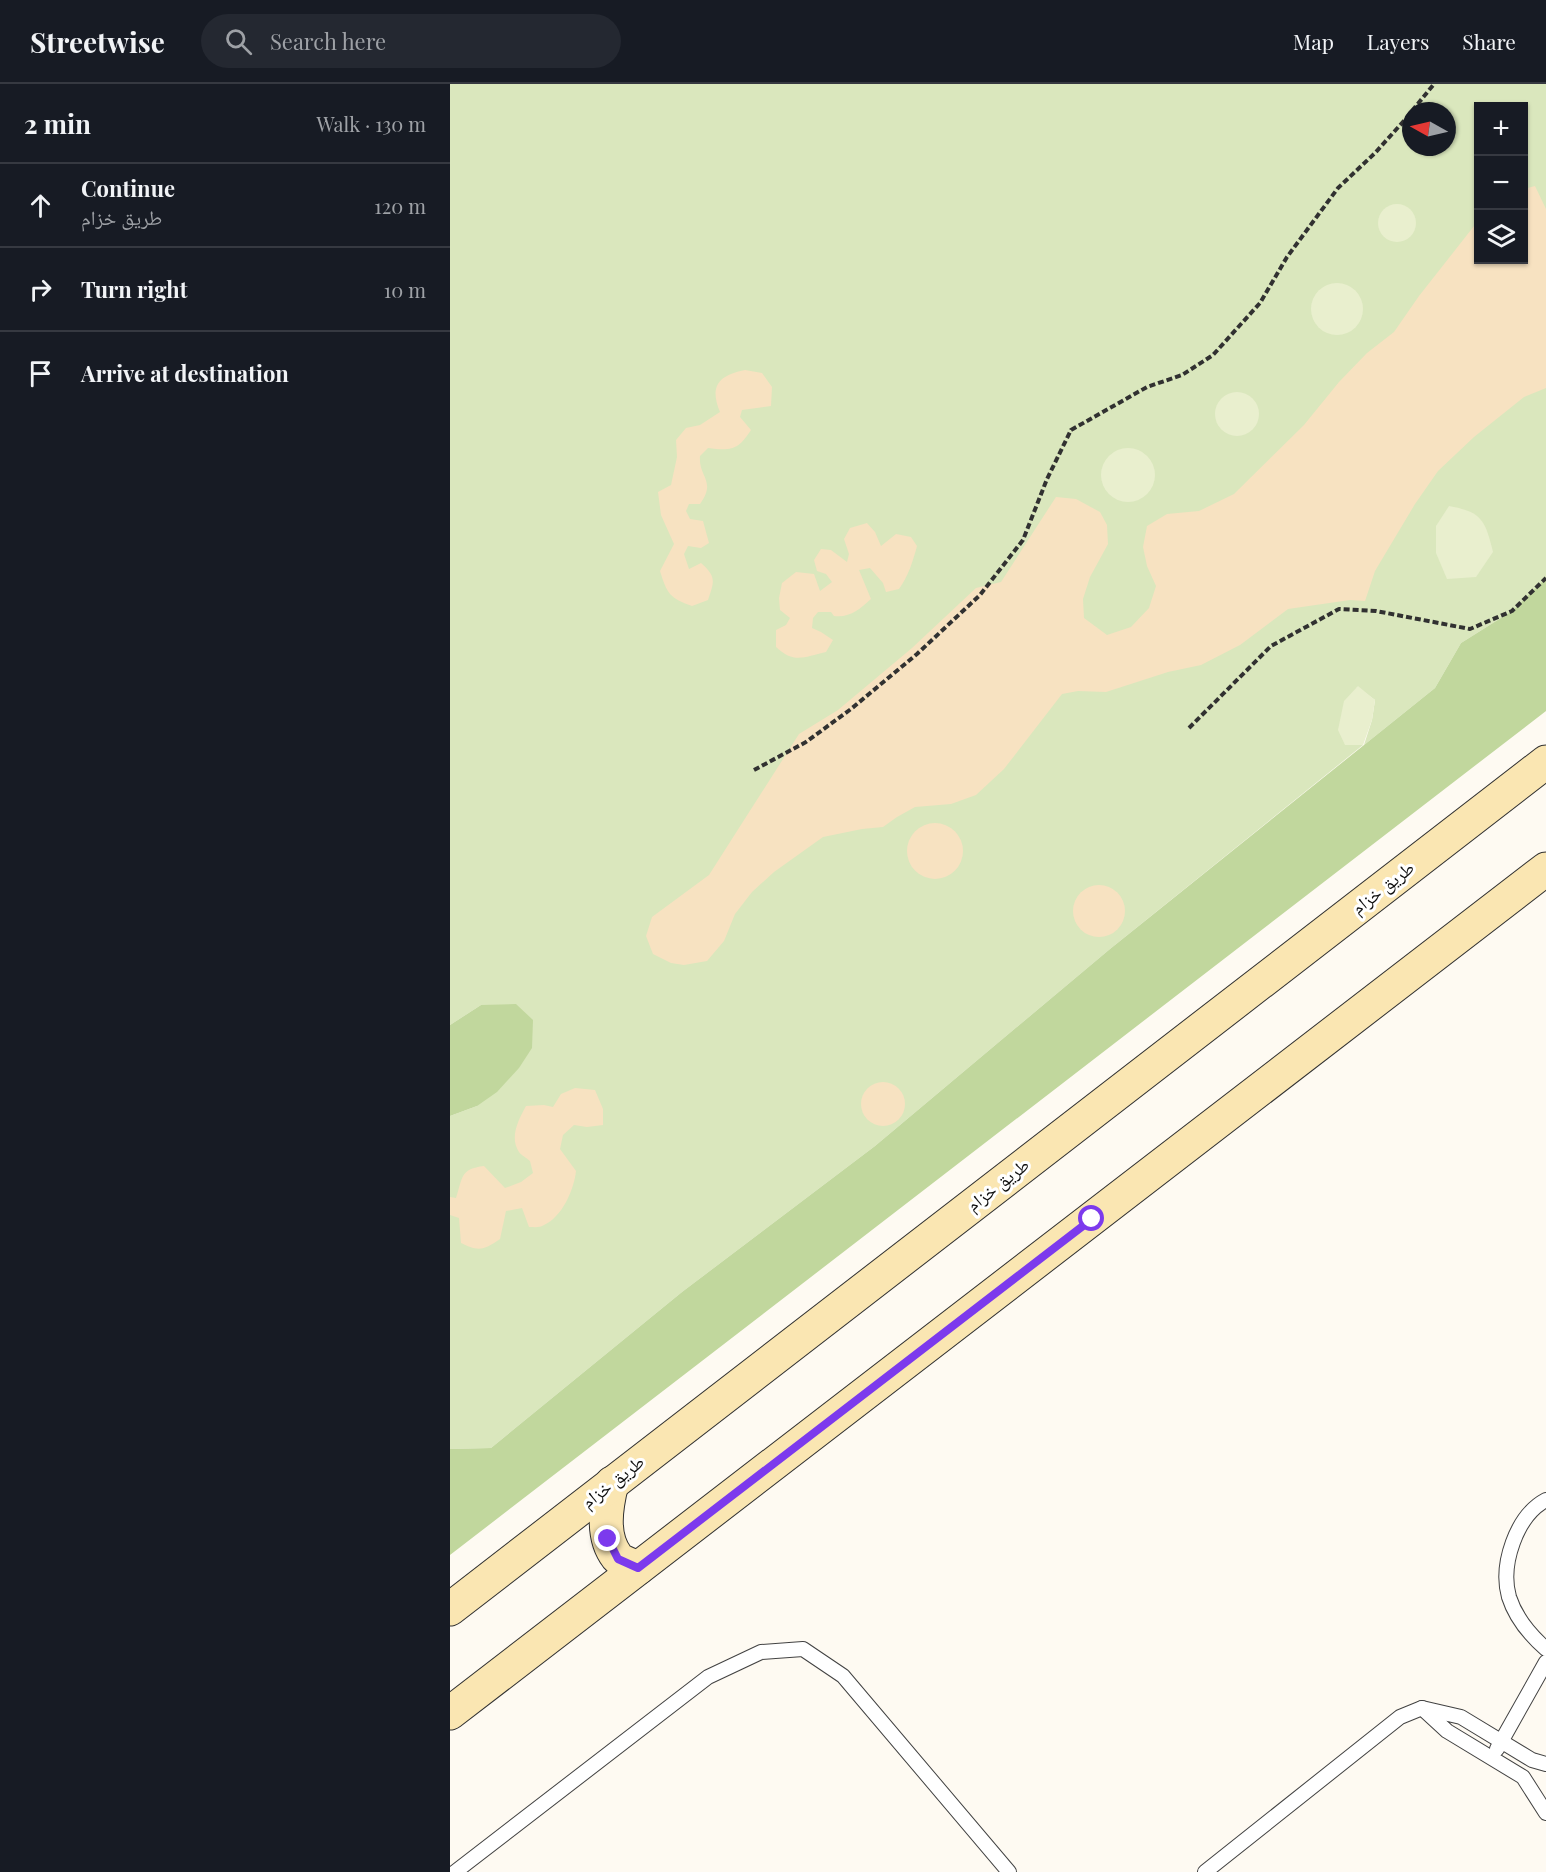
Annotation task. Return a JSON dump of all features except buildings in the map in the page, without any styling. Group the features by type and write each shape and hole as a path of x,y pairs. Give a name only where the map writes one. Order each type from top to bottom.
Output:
{"main road":[{"name":"طريق خزام","path":"450,1609 1546,762"},
{"path":"450,1713 1546,869"},
{"path":"612,1483 606,1507 608,1539 618,1559 638,1568"}],"lane":[{"path":"1546,1500 1539,1503 1518,1529 1506,1563 1509,1597 1527,1632 1546,1649"},
{"path":"455,1872 708,1677 761,1652 803,1649 843,1676 1009,1872"},
{"path":"1491,1758 1546,1662"},
{"path":"1422,1708 1447,1731 1522,1777 1546,1813"},
{"path":"1205,1872 1400,1717 1422,1708 1461,1717 1532,1760 1546,1764"}],"path":[{"path":"1420,102 1434,84"},
{"path":"754,770 806,742 851,709 917,654 980,595 1023,540 1047,479 1071,430 1146,387 1182,375 1213,355 1260,303 1287,256 1338,188 1402,123"},
{"path":"1189,728 1271,646 1339,609 1376,612 1470,628 1512,611 1546,578"}],"green space":[{"path":"450,84 1546,84 1546,578 1512,611 1461,643 1435,688 1364,745 1372,720 1375,700 1357,687 1345,745 1363,745 1110,949 875,1146 682,1292 491,1448 450,1449 450,1116 477,1106 481,1005 450,1025"},
{"path":"1397,204 1411,209 1416,223 1411,237 1397,242 1383,237 1378,223 1383,209"},
{"path":"1332,283 1342,283 1351,287 1359,295 1363,309 1359,323 1351,331 1342,335 1332,335 1323,331 1315,323 1311,314 1311,304 1315,295 1323,287"},
{"path":"1237,392 1246,393 1253,398 1258,405 1258,423 1253,430 1246,435 1237,436 1228,435 1221,430 1216,423 1215,414 1216,405 1221,398 1228,393"},
{"path":"1128,448 1138,450 1147,456 1153,465 1155,475 1153,485 1147,494 1138,500 1128,502 1118,500 1109,494 1103,485 1101,475 1103,465 1109,456 1118,450"},
{"path":"1449,506 1469,511 1475,515 1487,532 1493,552 1476,577 1447,579 1436,553 1436,526"},
{"path":"1546,578 1546,711 450,1555 450,1449 491,1448 682,1292 875,1146 1110,949 1435,688 1461,643 1512,611"},
{"path":"1358,686 1375,700 1372,720 1363,745 1345,745 1338,730 1344,701"},
{"path":"516,1004 533,1020 532,1048 519,1068 497,1092 477,1106 450,1116 450,1025 481,1005"}],"sand":[{"path":"1535,186 1546,209 1546,388 1524,397 1474,437 1438,471 1415,504 1375,571 1365,601 1350,600 1288,609 1240,645 1201,665 1168,672 1106,692 1078,691 1062,694 1004,769 976,795 951,804 915,807 883,827 823,837 774,872 752,892 735,914 724,941 707,961 684,965 671,963 653,954 646,936 652,917 709,875 799,734 838,710 912,648 976,588 1001,582 1056,497 1076,499 1100,512 1107,525 1108,544 1090,577 1083,599 1084,618 1107,635 1131,627 1149,608 1156,586 1147,566 1143,547 1147,526 1167,514 1199,511 1234,494 1304,425 1339,382 1367,353 1394,332 1474,226 1474,264 1528,264 1528,188"},
{"path":"745,370 762,373 772,387 771,406 742,410 740,417 751,430 742,442 729,449 708,448 700,456 707,490 700,504 689,504 686,511 690,519 703,521 709,543 701,548 688,546 684,554 689,569 701,563 710,572 713,584 708,600 692,606 670,594 660,571 674,544 661,515 658,492 671,485 677,457 676,440 686,428 700,425 720,412 716,395 719,383 729,375"},
{"path":"867,523 875,532 881,546 896,534 911,537 917,546 910,569 902,584 899,589 886,592 883,583 870,568 859,570 871,599 850,614 834,616 831,612 818,612 813,618 812,628 833,640 826,652 799,658 788,656 776,647 776,630 786,625 790,618 780,610 779,598 782,583 796,572 814,574 820,591 832,582 826,574 817,571 814,560 821,549 831,550 847,562 849,554 844,539 850,528"},
{"path":"930,823 940,823 955,831 961,840 963,851 961,862 955,871 940,879 930,879 919,874 912,867 907,856 907,846 912,835 919,828"},
{"path":"1099,885 1113,889 1121,897 1125,911 1121,925 1113,933 1099,937 1085,933 1077,925 1073,911 1077,897 1085,889"},
{"path":"883,1082 898,1089 905,1104 898,1119 883,1126 868,1119 861,1104 868,1089"},
{"path":"575,1088 595,1090 603,1109 603,1125 587,1127 574,1125 563,1135 560,1149 576,1171 573,1186 562,1209 550,1221 537,1227 529,1227 522,1208 506,1211 500,1239 490,1246 477,1249 461,1243 459,1218 450,1215 450,1197 456,1198 466,1172 484,1166 505,1188 521,1182 533,1173 530,1161 520,1153 515,1140 516,1128 526,1106 553,1107 561,1094"}],"route":[{"path":"608,1539 618,1559 638,1568 1092,1219"}]}
